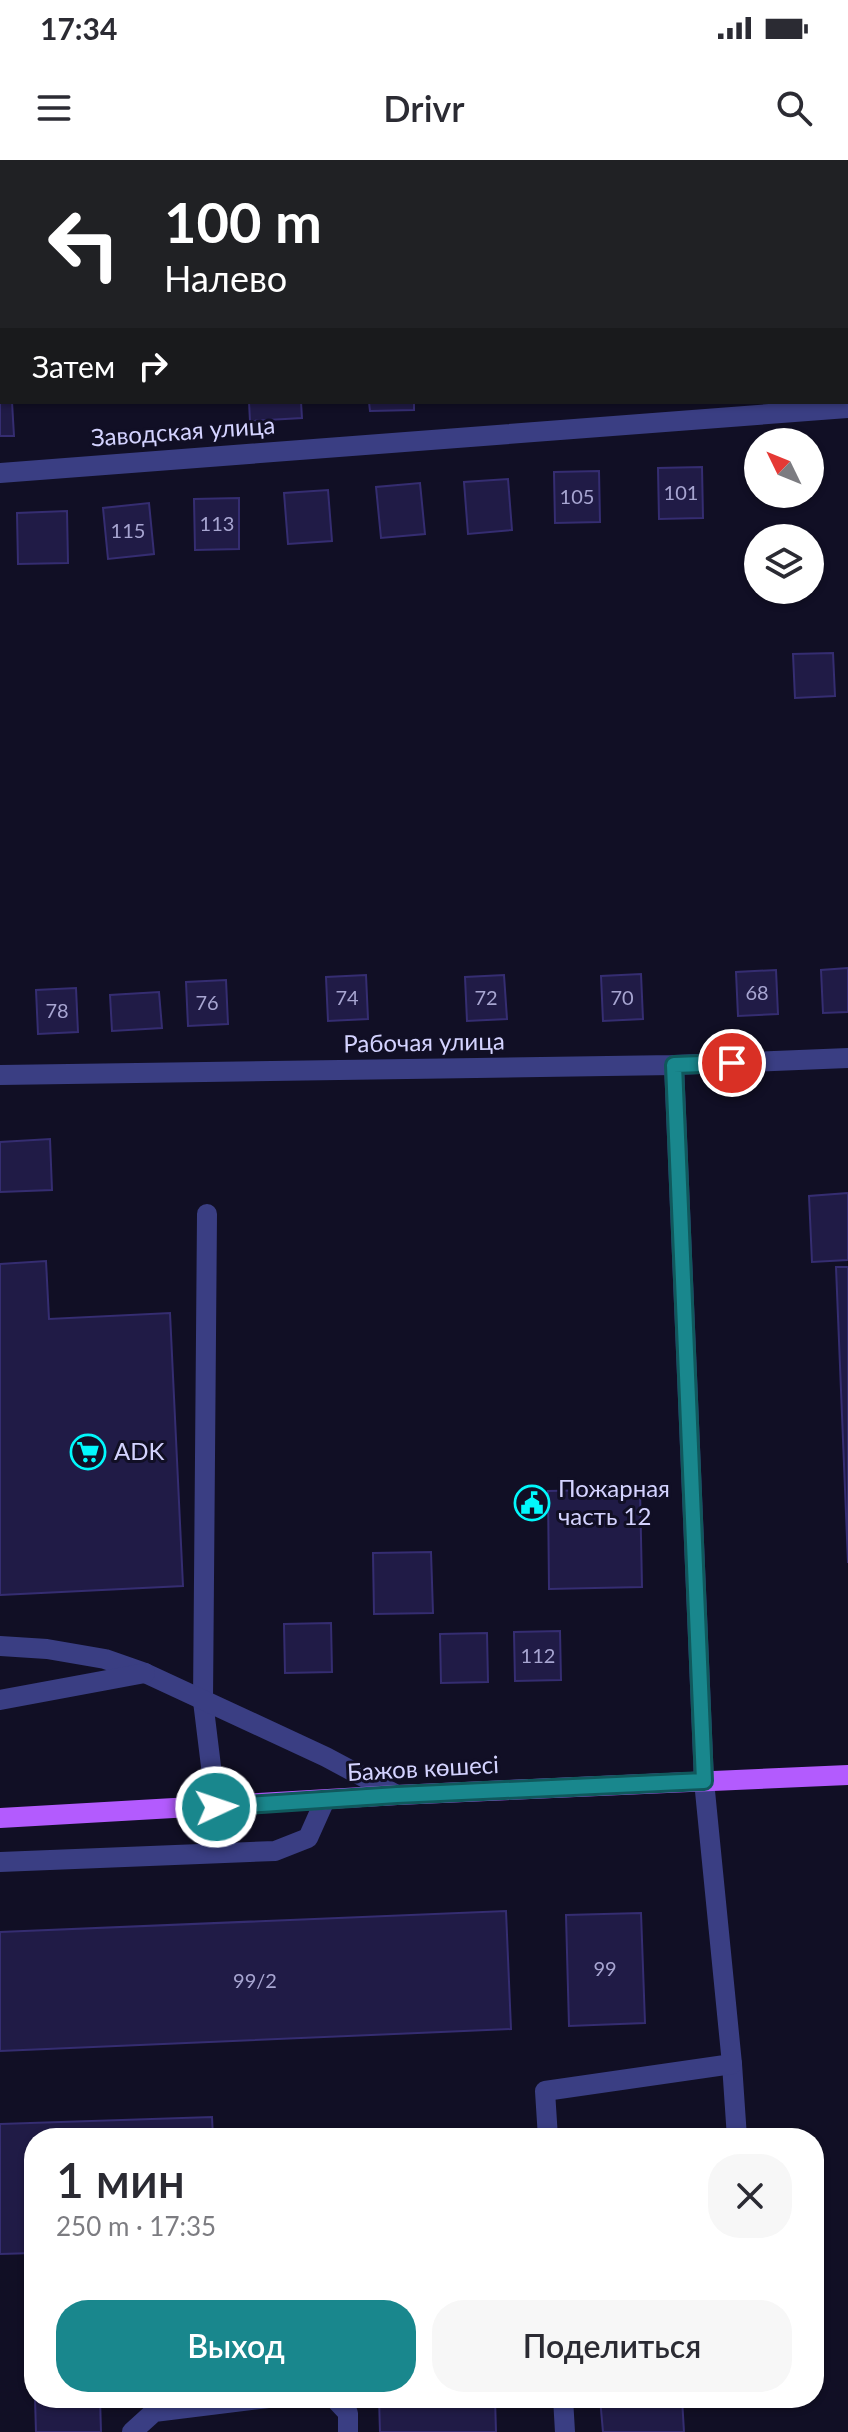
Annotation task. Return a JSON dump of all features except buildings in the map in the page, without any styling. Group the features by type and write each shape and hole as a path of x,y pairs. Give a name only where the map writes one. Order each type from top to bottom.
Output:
{"main road":[{"name":"Бажов көшесі","path":"0,1818 397,1795 848,1775"}],"street":[{"name":"Заводская улица","path":"0,473 848,408"},
{"name":"Рабочая улица","path":"0,1075 674,1065 848,1058"},
{"path":"674,1065 704,1781 736,2128"},
{"path":"207,1214 203,1701 216,1807"},
{"path":"0,1646 47,1649 105,1659 145,1673 326,1757 397,1795"},
{"path":"0,1700 145,1673"},
{"path":"0,1862 275,1851 308,1838 325,1800"},
{"path":"547,2128 545,2091 732,2064"},
{"path":"132,2432 154,2412 187,2408"},
{"path":"343,2408 348,2413 348,2432"},
{"path":"564,2408 565,2432"}],"place":[{"name":"ADK","path":"88,1452"},
{"name":"Пожарная часть 12","path":"532,1503"}],"route":[{"path":"216,1807 704,1781 674,1065 732,1063"}]}
